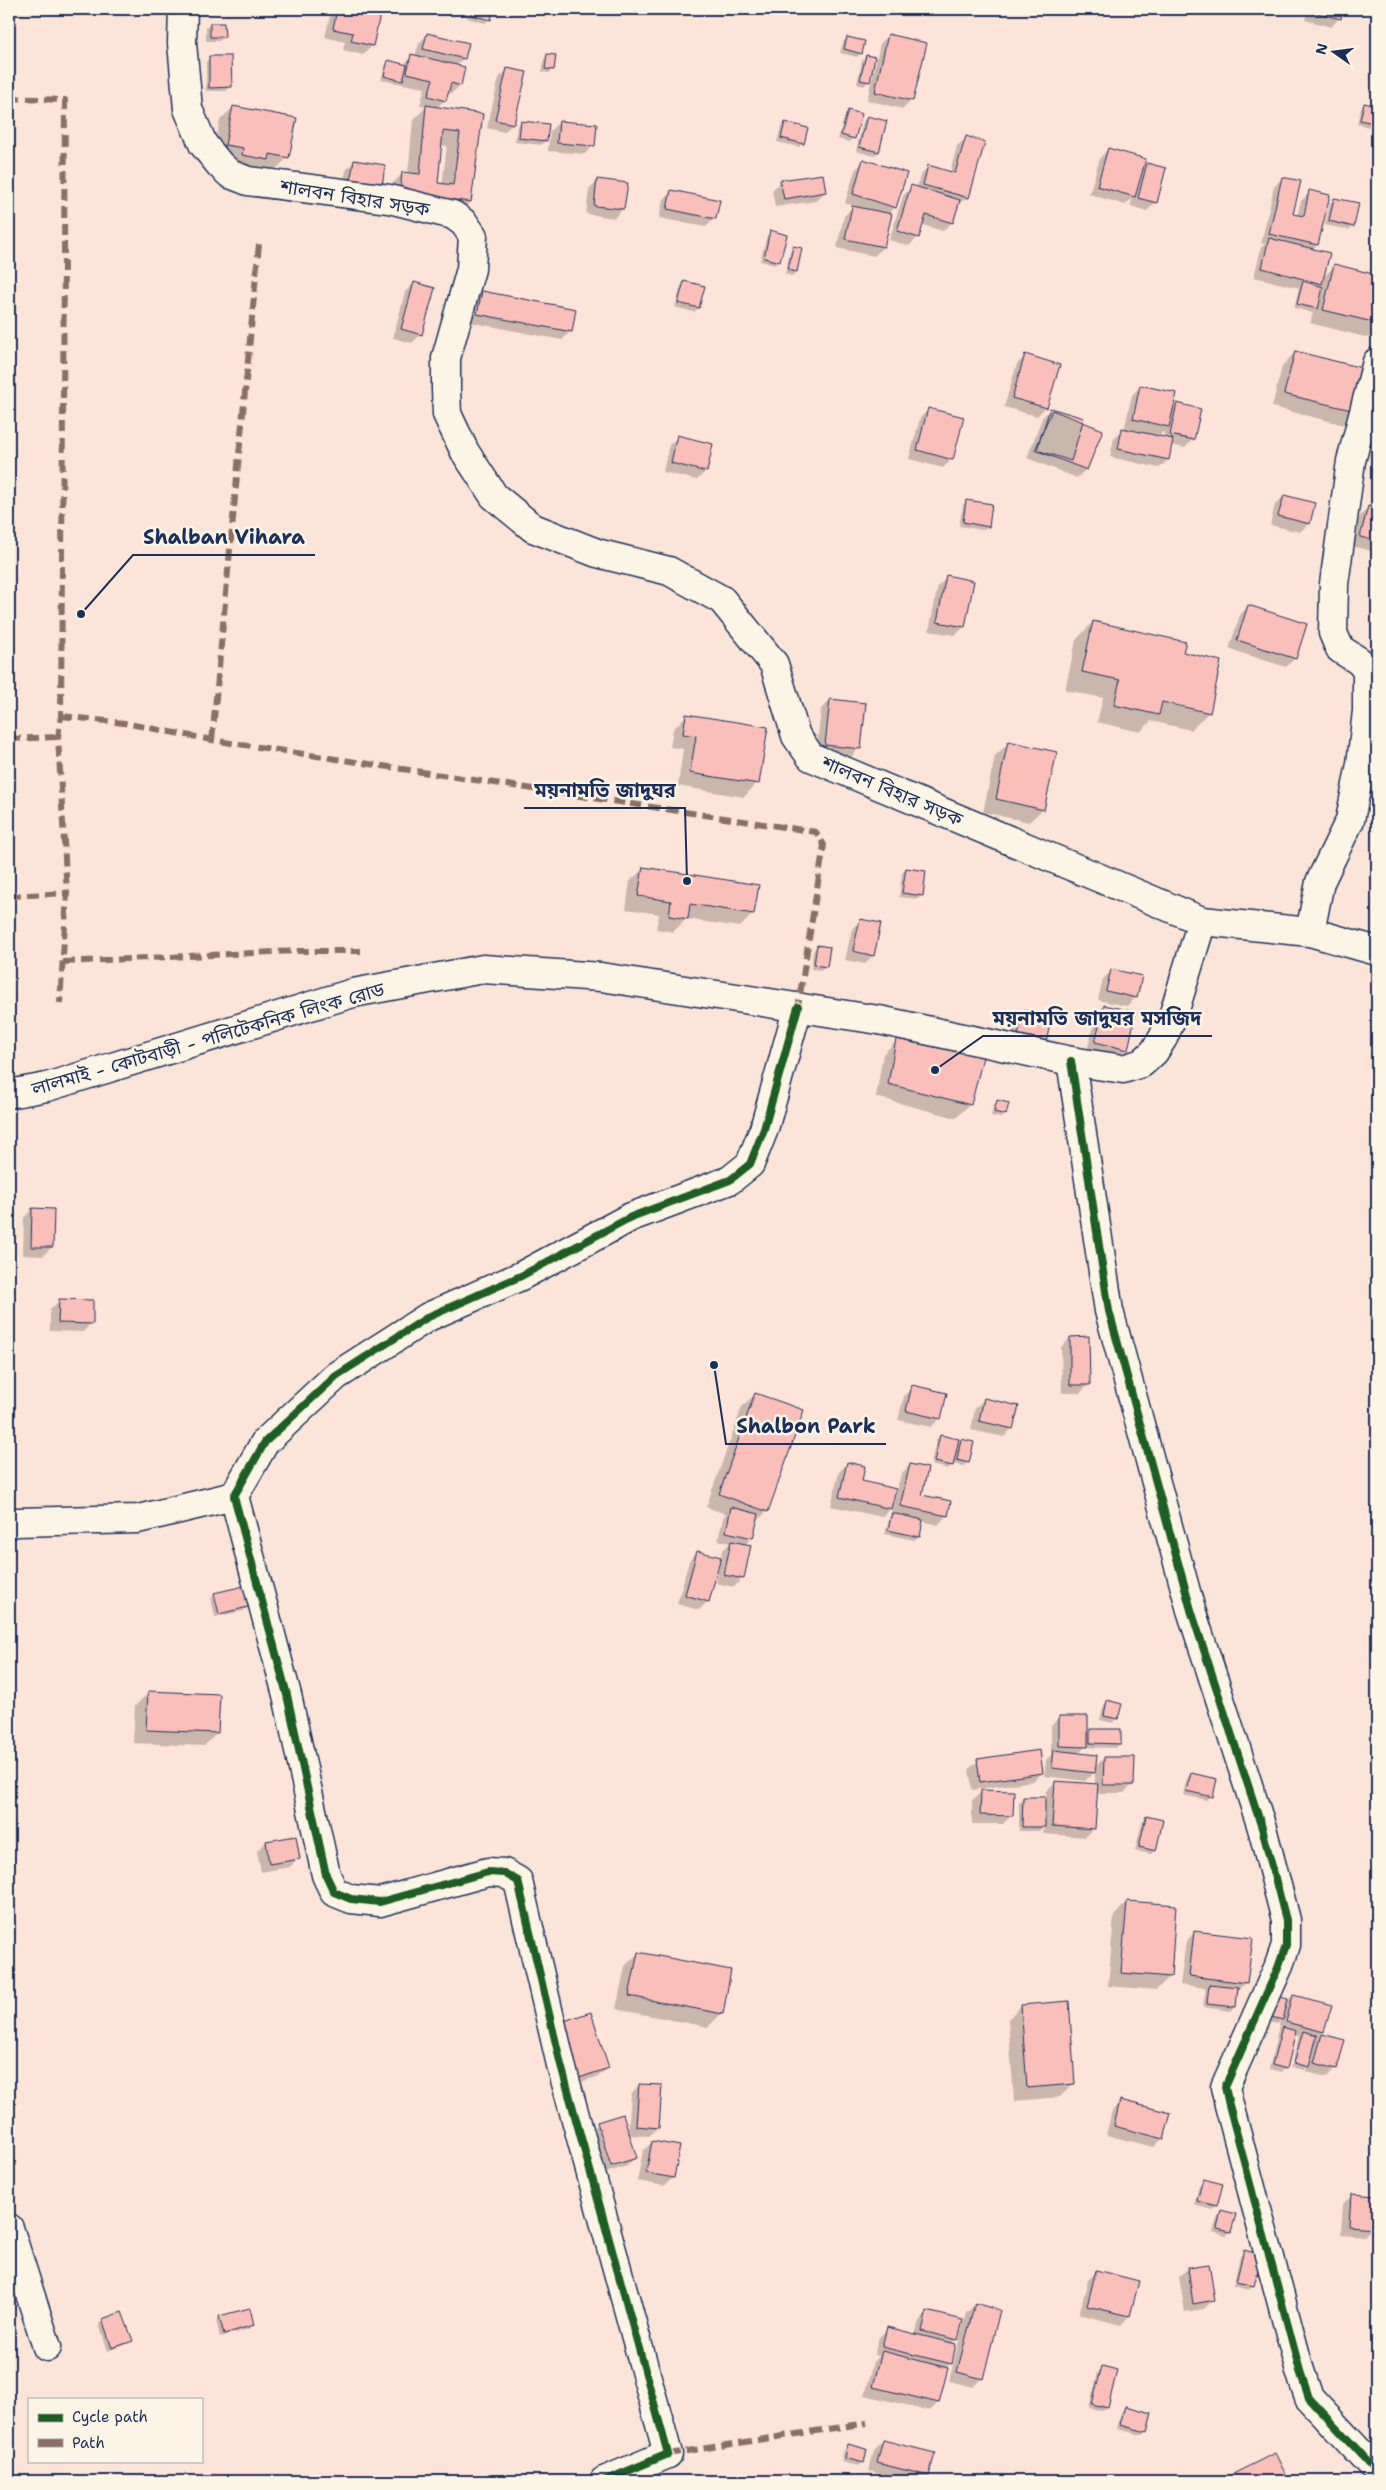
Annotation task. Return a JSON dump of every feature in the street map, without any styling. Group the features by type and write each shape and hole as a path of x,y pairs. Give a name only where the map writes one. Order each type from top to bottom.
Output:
{"street":[{"name":"শালবন বিহার সড়ক","path":"183,9 182,43 188,109 203,144 230,174 248,181 389,199 453,215 464,223 473,236 471,269 446,358 447,414 465,452 494,496 533,528 597,553 670,571 722,600 774,664 796,736 811,757 1202,921"},
{"path":"1310,932 1320,882 1350,820 1361,764 1367,711 1367,670 1359,661 1340,649 1333,633 1334,584 1351,461 1377,362"},
{"path":"1202,921 1310,932 1377,951"},
{"name":"লালমাই - কোটবাড়ী - পলিটেকনিক লিংক রোড","path":"9,1094 48,1087 354,992 483,969 601,977 798,1007 879,1020 1071,1061 1123,1069 1142,1063 1154,1052 1174,1013 1202,921"},
{"path":"604,2481 668,2454 562,2065 518,1881 504,1873 488,1872 380,1902 351,1900 334,1892 326,1875 287,1695 234,1496 265,1442 336,1376 428,1317 521,1276 632,1217 730,1180 750,1164 764,1129 798,1007"},
{"path":"1071,1061 1109,1311 1191,1610 1262,1828 1286,1920 1286,1945 1278,1968 1225,2087 1300,2372 1309,2398 1377,2471"},
{"path":"9,1524 17,1522 138,1518 234,1496"},
{"path":"9,2228 47,2347"}],"building":[{"path":"337,9 353,9 380,15 373,46 351,41 353,33 333,29"},
{"path":"472,9 493,9 491,20 471,15"},
{"path":"1313,9 1343,9 1341,19 1313,12"},
{"path":"210,23 224,23 225,37 210,37"},
{"path":"427,33 469,43 465,59 423,49"},
{"path":"888,34 927,43 913,101 875,92"},
{"path":"847,37 865,41 862,54 844,49"},
{"path":"411,54 465,67 461,86 451,83 446,101 428,96 433,79 407,73"},
{"path":"547,54 556,55 554,70 545,69"},
{"path":"866,55 875,57 870,82 860,80"},
{"path":"209,56 231,56 232,87 209,88"},
{"path":"388,60 407,65 403,81 384,76"},
{"path":"507,68 527,72 514,124 495,120"},
{"path":"1364,103 1377,106 1377,124 1360,120"},
{"path":"426,105 483,114 471,202 400,193 402,172 420,174","holes":["443,131 460,133 453,185 438,183"]},
{"path":"233,106 297,118 289,158 270,154 269,160 242,155 243,148 225,145"},
{"path":"848,110 862,114 855,139 841,135"},
{"path":"867,116 887,121 879,152 859,147"},
{"path":"521,121 549,124 547,141 519,138"},
{"path":"559,121 597,124 595,146 557,143"},
{"path":"785,122 808,128 804,144 781,138"},
{"path":"966,136 985,142 969,198 923,185 928,165 955,173"},
{"path":"1108,148 1146,159 1135,197 1097,186"},
{"path":"863,159 907,173 896,208 853,194"},
{"path":"354,160 385,165 382,187 350,182"},
{"path":"1147,163 1166,168 1157,203 1138,198"},
{"path":"823,174 826,192 784,199 780,180"},
{"path":"1282,177 1301,181 1293,214 1304,216 1309,190 1330,195 1318,245 1269,234"},
{"path":"597,179 628,183 624,209 594,206"},
{"path":"911,185 960,200 953,223 926,215 919,238 897,231"},
{"path":"671,190 720,200 716,219 667,209"},
{"path":"1334,198 1359,203 1354,227 1329,221"},
{"path":"852,206 892,214 884,247 845,239"},
{"path":"770,230 787,235 780,262 764,258"},
{"path":"1269,238 1330,253 1322,284 1262,268"},
{"path":"793,246 802,248 797,272 788,270"},
{"path":"1334,264 1377,275 1377,323 1323,310"},
{"path":"684,281 705,286 699,308 678,303"},
{"path":"1303,281 1323,287 1318,309 1297,304"},
{"path":"414,282 435,288 422,335 401,329"},
{"path":"482,291 576,309 572,332 477,314"},
{"path":"1295,351 1370,370 1360,412 1284,394"},
{"path":"1025,354 1060,365 1047,408 1012,398"},
{"path":"1140,385 1177,393 1169,427 1133,419"},
{"path":"1177,403 1201,409 1194,440 1170,435"},
{"path":"928,408 964,417 953,460 917,450"},
{"path":"1050,408 1084,418 1071,461 1037,450"},
{"path":"1052,410 1103,430 1087,470 1035,450"},
{"path":"1122,428 1173,439 1169,460 1118,449"},
{"path":"677,435 713,444 707,472 671,463"},
{"path":"1284,495 1315,503 1310,524 1278,516"},
{"path":"966,500 992,504 989,527 963,522"},
{"path":"1368,506 1377,508 1377,541 1360,537"},
{"path":"946,575 974,581 965,627 937,622"},
{"path":"1248,605 1307,624 1296,659 1237,640"},
{"path":"1093,621 1186,642 1183,652 1221,661 1210,713 1162,702 1159,715 1114,705 1120,680 1082,672"},
{"path":"830,699 866,703 861,749 825,745"},
{"path":"686,714 768,727 759,784 690,773 696,736 683,734"},
{"path":"1008,741 1057,752 1044,810 996,799"},
{"path":"643,867 759,885 754,914 690,904 688,919 669,916 671,901 638,896"},
{"path":"906,868 926,871 923,896 902,893"},
{"path":"860,919 881,923 874,956 853,951"},
{"path":"817,945 830,947 827,967 814,965"},
{"path":"1111,969 1142,976 1137,998 1106,991"},
{"path":"1104,1005 1136,1012 1128,1050 1095,1042"},
{"path":"1024,1010 1052,1016 1046,1042 1018,1036"},
{"path":"896,1039 983,1057 971,1105 888,1084"},
{"path":"997,1100 1009,1103 1006,1115 994,1112"},
{"path":"32,1208 54,1209 53,1247 31,1247"},
{"path":"59,1299 93,1300 93,1324 58,1323"},
{"path":"1089,1336 1090,1385 1070,1385 1070,1337"},
{"path":"912,1385 947,1393 941,1419 906,1411"},
{"path":"755,1393 804,1410 768,1512 719,1494"},
{"path":"984,1398 1019,1406 1013,1429 979,1421"},
{"path":"940,1435 959,1439 953,1466 934,1462"},
{"path":"961,1439 974,1442 969,1463 957,1460"},
{"path":"847,1462 865,1466 862,1481 896,1489 891,1509 839,1497"},
{"path":"910,1464 928,1468 922,1495 951,1501 948,1516 900,1506"},
{"path":"731,1507 759,1514 753,1538 726,1532"},
{"path":"892,1513 923,1520 920,1537 888,1530"},
{"path":"731,1541 751,1545 744,1579 724,1575"},
{"path":"697,1551 721,1557 709,1602 685,1595"},
{"path":"244,1586 248,1607 219,1614 214,1593"},
{"path":"148,1691 220,1694 218,1733 146,1730"},
{"path":"1107,1700 1122,1704 1118,1719 1104,1716"},
{"path":"1059,1716 1088,1716 1088,1747 1059,1746"},
{"path":"1090,1729 1121,1729 1121,1744 1090,1743"},
{"path":"1040,1750 1043,1773 980,1782 977,1759"},
{"path":"1054,1750 1097,1755 1095,1773 1052,1768"},
{"path":"1104,1757 1135,1757 1134,1785 1103,1785"},
{"path":"1191,1773 1217,1779 1213,1797 1186,1791"},
{"path":"1055,1781 1098,1784 1095,1829 1052,1826"},
{"path":"981,1790 1014,1791 1013,1816 980,1815"},
{"path":"1023,1797 1045,1797 1045,1827 1022,1827"},
{"path":"1146,1816 1163,1820 1156,1851 1139,1847"},
{"path":"296,1836 300,1859 269,1864 266,1841"},
{"path":"1127,1901 1176,1905 1171,1977 1121,1973"},
{"path":"1194,1931 1253,1938 1247,1983 1189,1976"},
{"path":"638,1952 731,1970 723,2014 629,1996"},
{"path":"1209,1984 1238,1987 1236,2007 1207,2004"},
{"path":"1272,1995 1288,1999 1283,2020 1267,2016"},
{"path":"1293,1995 1332,2005 1324,2032 1286,2022"},
{"path":"1069,2001 1075,2084 1027,2088 1021,2005"},
{"path":"591,2012 609,2068 579,2078 561,2022"},
{"path":"1282,2027 1296,2031 1287,2069 1272,2065"},
{"path":"1303,2031 1317,2035 1309,2067 1294,2063"},
{"path":"1322,2034 1345,2040 1337,2069 1314,2063"},
{"path":"639,2084 662,2085 659,2128 636,2126"},
{"path":"1120,2100 1171,2113 1164,2139 1114,2126"},
{"path":"623,2114 637,2158 611,2166 597,2122"},
{"path":"652,2141 680,2146 674,2178 646,2173"},
{"path":"1203,2179 1223,2184 1217,2206 1197,2201"},
{"path":"1351,2194 1376,2196 1374,2228 1349,2226"},
{"path":"1221,2210 1236,2214 1231,2232 1217,2229"},
{"path":"1244,2250 1262,2255 1254,2286 1236,2282"},
{"path":"1209,2264 1215,2300 1193,2304 1188,2267"},
{"path":"1096,2270 1139,2281 1130,2316 1087,2306"},
{"path":"975,2303 1000,2310 983,2379 957,2372"},
{"path":"250,2308 254,2325 224,2334 219,2316"},
{"path":"927,2311 963,2320 958,2340 922,2331"},
{"path":"122,2312 133,2341 112,2348 102,2319"},
{"path":"887,2327 956,2344 952,2364 882,2347"},
{"path":"882,2351 948,2368 939,2403 873,2387"},
{"path":"1102,2366 1117,2370 1108,2408 1092,2404"},
{"path":"1125,2406 1152,2413 1147,2432 1120,2425"},
{"path":"883,2440 935,2453 929,2476 877,2463"},
{"path":"848,2444 867,2449 864,2463 845,2458"},
{"path":"1275,2453 1289,2481 1229,2481 1227,2477"}],"marked path":[{"path":"9,98 65,100 61,716 58,737 67,893 60,1003"},
{"path":"212,740 259,244"},
{"path":"61,716 124,723 212,740 816,832 824,845 798,1007"},
{"path":"9,739 58,737"},
{"path":"9,896 67,893"},
{"path":"63,962 295,951 361,951"},
{"path":"668,2454 867,2423"}],"cycle path":[{"path":"604,2481 668,2454 561,2065 518,1881 504,1873 488,1872 380,1902 351,1899 334,1892 326,1875 287,1695 234,1496 265,1442 336,1376 428,1317 521,1276 631,1217 730,1180 750,1164 764,1129 798,1007"},
{"path":"1071,1061 1109,1311 1191,1610 1262,1828 1286,1920 1286,1945 1278,1968 1225,2087 1300,2371 1309,2398 1377,2471"}],"place":[{"name":"Shalban Vihara","path":"81,614"},
{"name":"ময়নামতি জাদুঘর","path":"687,881"},
{"name":"ময়নামতি জাদুঘর মসজিদ","path":"935,1070"},
{"name":"Shalbon Park","path":"714,1365"}]}
